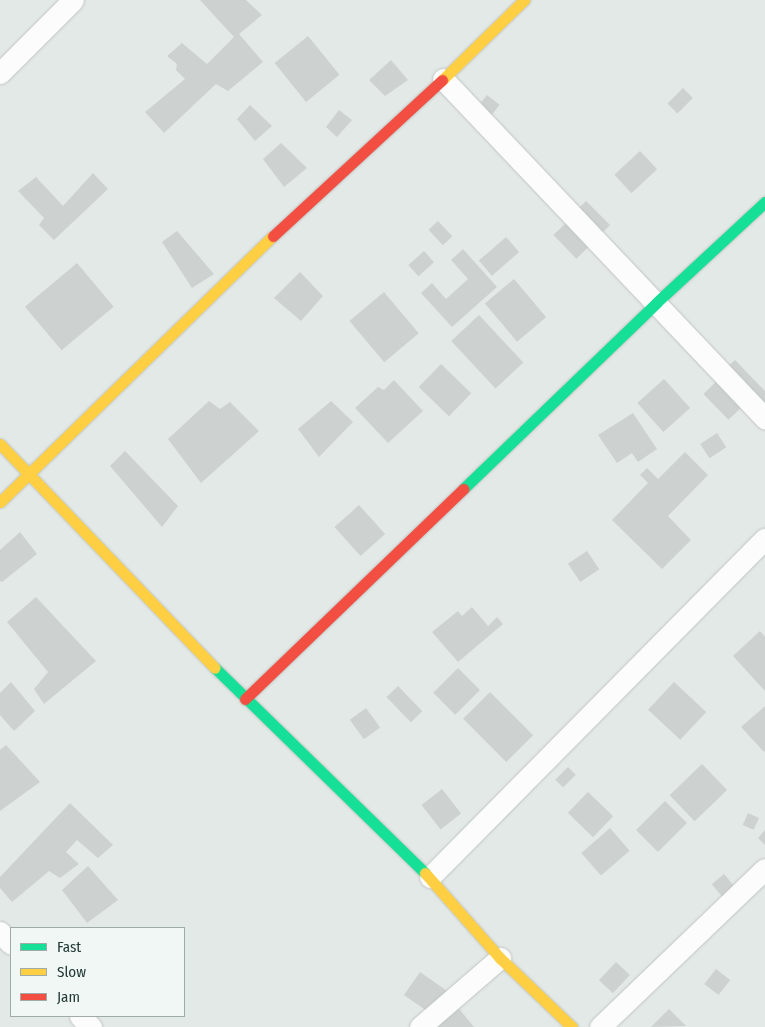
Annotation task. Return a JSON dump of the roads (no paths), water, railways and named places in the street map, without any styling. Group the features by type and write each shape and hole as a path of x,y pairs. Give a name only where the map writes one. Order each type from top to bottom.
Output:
{"street":[{"path":"0,73 73,0"},
{"path":"0,502 254,253 443,79 524,0"},
{"path":"443,79 657,302 765,418"},
{"path":"245,699 657,302 765,202"},
{"path":"0,444 245,699 430,877 500,958 572,1027"},
{"path":"430,877 765,538"},
{"path":"600,1027 765,869"},
{"path":"0,932 10,943"},
{"path":"420,1027 500,958"},
{"path":"81,1017 91,1027"}]}
